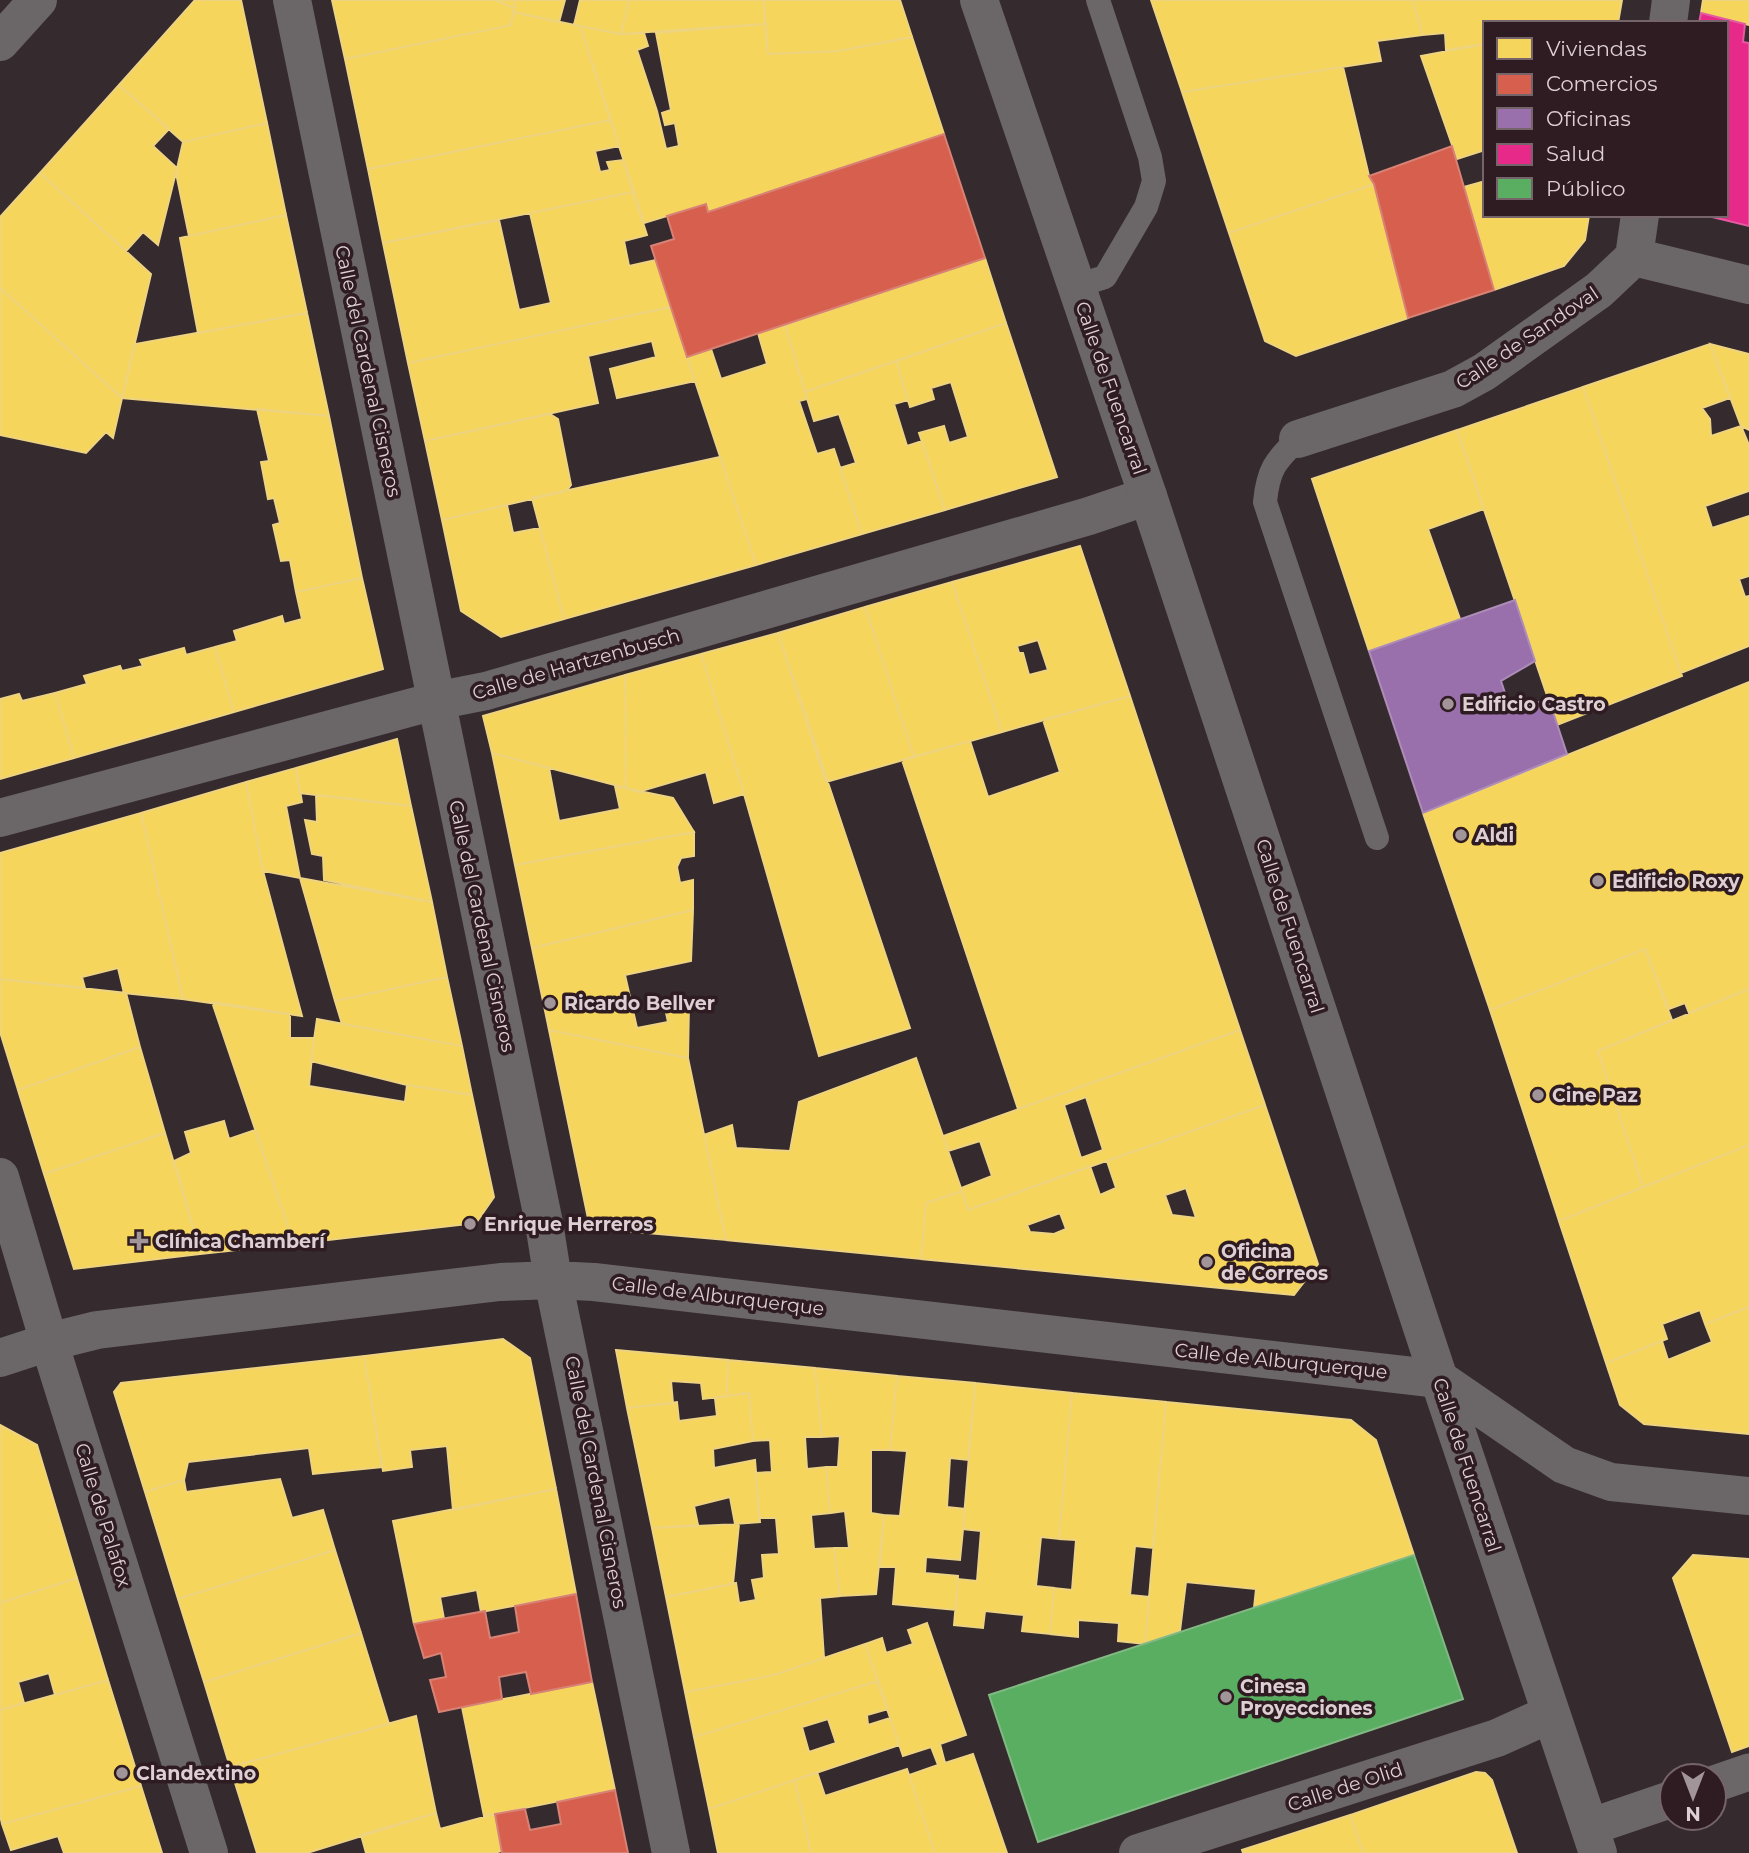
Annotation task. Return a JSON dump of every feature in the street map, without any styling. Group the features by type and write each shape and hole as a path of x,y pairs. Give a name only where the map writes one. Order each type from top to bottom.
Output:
{"street":[{"path":"0,43 38,0"},
{"name":"Calle del Cardenal Cisneros","path":"292,0 671,1853"},
{"name":"Calle de Fuencarral","path":"979,0 1148,496 1438,1379 1594,1840"},
{"path":"1668,21 1671,0"},
{"path":"1640,217 1634,257 1749,285"},
{"name":"Calle de Sandoval","path":"1298,439 1453,389 1484,372 1599,290 1634,257"},
{"name":"Calle de Hartzenbusch","path":"0,818 526,679 1089,516 1148,496"},
{"name":"Calle de Palafox","path":"0,1177 209,1853"},
{"name":"Calle de Alburquerque","path":"0,1358 49,1342 97,1331 500,1282 553,1280 594,1282 1438,1379"},
{"path":"1438,1379 1564,1465 1611,1482 1749,1496"},
{"name":"Calle de Olid","path":"1138,1853 1497,1738 1550,1714"},
{"path":"1728,1779 1749,1772"},
{"path":"1594,1840 1658,1806"}],"lane":[{"path":"1076,286 1105,277 1146,207 1154,181 1150,157 1098,0"},
{"path":"1298,439 1275,461 1267,481 1265,502 1377,838"}],"building: Viviendas":[{"path":"195,0 241,0 267,123 183,142 119,85"},
{"path":"332,0 495,0 514,8 511,25 345,59"},
{"path":"495,0 516,0 514,8"},
{"path":"516,0 565,0 559,22 513,12"},
{"path":"580,0 629,0 621,34 574,25"},
{"path":"629,0 764,0 765,24 621,34"},
{"path":"764,0 900,0 912,37 838,51 768,54"},
{"path":"1151,0 1412,0 1423,35 1377,41 1381,61 1182,92"},
{"path":"1412,0 1622,0 1618,21 1483,21 1483,44 1446,50 1445,33 1423,35"},
{"path":"1703,0 1749,0 1749,25 1701,13"},
{"path":"513,12 580,26 611,120 368,169 345,59 511,25"},
{"path":"765,24 768,54 838,51 912,37 944,134 708,212 706,204 644,223 580,26 621,34 644,33 648,46 637,50 666,149 679,146 675,123 665,125 662,113 671,110 656,33"},
{"path":"1483,44 1483,151 1457,159 1421,56"},
{"path":"1343,67 1369,176 1374,184 1229,233 1182,92"},
{"path":"119,85 169,129 153,146 177,168 158,245 143,232 126,251 40,173"},
{"path":"611,120 619,146 595,151 600,172 610,170 607,162 623,160 633,192 383,243 368,169"},
{"path":"267,123 286,215 189,236 176,173 183,142"},
{"path":"40,173 151,274 122,398 0,288 0,217"},
{"path":"1483,182 1483,217 1589,217 1585,240 1564,266 1494,290 1464,187"},
{"path":"1374,184 1408,318 1296,356 1265,341 1229,233"},
{"path":"633,192 647,235 624,241 629,266 656,260 671,307 408,363 383,243 499,220 519,310 551,303 530,213"},
{"path":"286,215 307,313 198,333 180,238"},
{"path":"985,258 1006,323 805,392 785,325"},
{"path":"0,288 122,398 113,438 106,432 86,453 0,435"},
{"path":"671,307 695,381 617,398 610,369 656,357 652,341 588,356 598,403 425,441 408,363"},
{"path":"307,313 329,416 122,398 135,344"},
{"path":"1006,323 1057,477 945,510 919,433 944,426 949,443 968,437 951,382 931,388 934,399 910,407 896,361"},
{"path":"785,325 807,399 799,401 817,454 834,449 862,534 756,565 687,357 711,349 721,379 767,364 758,333"},
{"path":"1710,344 1730,398 1702,408 1710,419 1711,436 1741,426 1749,445 1749,491 1705,506 1712,528 1749,516 1749,576 1739,579 1745,597 1749,596 1749,646 1681,673 1583,387"},
{"path":"1710,344 1749,354 1749,430 1741,426"},
{"path":"896,361 908,400 894,404 907,446 922,441 945,510 862,534 840,468 856,463 839,414 814,421 805,392"},
{"path":"1583,387 1682,676 1557,725 1457,430"},
{"path":"257,409 329,416 362,578 296,592 290,560 281,561 273,525 280,523 274,498 268,499 261,462 269,461"},
{"path":"550,414 558,419 571,485 566,491 442,520 425,441"},
{"path":"1457,430 1484,509 1428,529 1460,619 1369,651 1312,479"},
{"path":"720,457 756,565 564,619 532,498"},
{"path":"507,505 513,533 540,528 564,619 501,637 461,611 442,520"},
{"path":"1080,546 1130,696 1002,732 952,582","holes":["1038,640 1048,670 1029,675 1023,653 1019,653 1017,646"]},
{"path":"362,578 383,669 234,712 215,647 237,641 234,631 282,616 284,624 302,619 296,592"},
{"path":"952,582 1002,732 914,757 865,607"},
{"path":"865,607 914,757 826,782 778,633"},
{"path":"778,633 910,1028 819,1056 701,654"},
{"path":"215,647 234,712 74,758 55,693 87,684 84,676 120,666 122,671 143,666 140,660 184,648 186,655"},
{"path":"701,654 744,794 714,803 706,772 638,792 626,788 625,675"},
{"path":"625,675 626,788 492,753 483,716"},
{"name":"Edificio Roxy","path":"1749,682 1749,989 1689,1013 1685,1003 1669,1009 1645,949 1490,1010 1423,813"},
{"path":"55,693 74,758 0,779 0,699 19,694 22,701"},
{"path":"1130,696 1240,1030 1018,1109 902,760 970,741 988,797 1060,772 1043,720"},
{"path":"397,739 411,806 300,793 296,768"},
{"path":"492,753 549,768 559,821 620,809 615,786 673,798 694,832 515,865"},
{"path":"296,768 302,802 286,806 300,878 263,871 246,782"},
{"path":"246,782 263,871 302,1016 183,999 141,813"},
{"path":"316,795 411,806 432,902 324,880 323,856 312,854 305,820 317,822"},
{"path":"141,813 183,999 124,993 118,968 82,977 85,988 0,979 0,853"},
{"path":"694,832 694,856 681,858 677,867 680,883 693,880 693,910 532,948 515,865"},
{"path":"300,878 432,902 447,977 335,1001"},
{"path":"693,910 691,961 625,975 637,1028 668,1022 665,1008 689,1003 688,1058 549,1030 532,948"},
{"path":"1645,949 1672,1020 1598,1051 1643,1187 1559,1221 1490,1010"},
{"path":"447,977 462,1046 342,1024 335,1001"},
{"path":"0,979 126,993 140,1047 18,1090 0,1032"},
{"path":"1749,989 1749,1145 1643,1187 1598,1051"},
{"path":"212,1002 290,1014 290,1038 314,1038 309,1086 405,1102 407,1085 472,1095 494,1197 476,1223 294,1244"},
{"path":"317,1019 462,1046 472,1095 407,1085 311,1061"},
{"path":"549,1030 688,1058 726,1240 590,1228"},
{"path":"1240,1030 1265,1105 968,1210 961,1188 992,1176 980,1141 948,1151 943,1136","holes":["1086,1097 1103,1150 1081,1158 1064,1105"]},
{"path":"140,1047 165,1133 44,1174 18,1090"},
{"path":"916,1058 962,1191 926,1203 921,1259 726,1240 704,1135 732,1125 736,1148 790,1151 799,1102"},
{"path":"1265,1105 1318,1264 1294,1295 921,1259 926,1203 962,1191 968,1210 1090,1166 1100,1195 1116,1188 1107,1161","holes":["1186,1188 1196,1218 1172,1215 1165,1195","1060,1213 1066,1229 1054,1234 1030,1232 1027,1225"]},
{"path":"224,1121 229,1139 255,1130 294,1244 201,1254 174,1161 191,1153 185,1132"},
{"path":"165,1133 201,1254 74,1269 44,1174"},
{"path":"1749,1145 1749,1307 1705,1324 1700,1310 1662,1324 1667,1339 1606,1363 1559,1221"},
{"path":"1749,1307 1749,1434 1644,1424 1620,1405 1606,1363 1662,1341 1668,1360 1712,1342 1705,1324"},
{"path":"503,1339 530,1358 556,1489 453,1510 447,1446 410,1450 412,1467 383,1471 364,1356"},
{"path":"616,1350 728,1360 727,1396 703,1399 701,1383 671,1381 673,1403 627,1408"},
{"path":"364,1356 382,1467 313,1474 309,1448 188,1462 184,1480 145,1492 114,1392 121,1383"},
{"path":"728,1360 815,1368 822,1437 805,1437 807,1469 826,1467 830,1513 811,1515 814,1549 834,1548 840,1596 820,1598 824,1658 774,1675 685,1692 666,1597 736,1583 739,1603 756,1600 752,1580 764,1578 762,1555 779,1554 776,1518 759,1518 756,1473 772,1472 770,1440 753,1441 749,1393 727,1396"},
{"path":"815,1368 897,1376 890,1450 871,1450 871,1513 884,1515 876,1594 840,1596 834,1548 849,1548 845,1511 830,1513 826,1467 838,1467 840,1436 822,1437"},
{"path":"897,1376 975,1383 968,1460 950,1458 947,1507 965,1509 960,1560 926,1557 925,1573 958,1576 956,1610 893,1604 896,1567 880,1567 884,1515 900,1516 907,1451 890,1450"},
{"path":"975,1383 1072,1393 1059,1539 1041,1537 1036,1586 1054,1588 1050,1634 1022,1631 1024,1615 985,1611 983,1628 954,1625 958,1579 977,1581 981,1531 963,1529"},
{"path":"749,1393 753,1441 713,1449 714,1468 755,1460 760,1522 735,1524 730,1497 694,1506 698,1525 652,1528 627,1408 677,1402 679,1421 717,1416 715,1398"},
{"path":"1072,1393 1166,1402 1153,1548 1135,1546 1130,1595 1149,1597 1145,1644 1118,1641 1119,1623 1078,1620 1078,1637 1050,1634 1054,1588 1072,1590 1076,1540 1059,1539"},
{"path":"1166,1402 1351,1420 1376,1440 1414,1555 1254,1608 1256,1589 1186,1582 1180,1631 1145,1644"},
{"path":"0,1425 37,1445 77,1578 0,1603"},
{"path":"280,1479 292,1518 323,1510 335,1550 178,1599 145,1492 184,1480 186,1492"},
{"path":"556,1489 576,1594 481,1612 477,1590 440,1597 444,1619 414,1624 393,1521"},
{"path":"739,1524 733,1584 666,1597 652,1528"},
{"path":"335,1550 361,1633 204,1682 178,1599"},
{"path":"1693,1555 1749,1559 1749,1746 1732,1752 1673,1578"},
{"path":"77,1578 108,1680 55,1695 49,1673 18,1682 24,1703 0,1710 0,1603"},
{"path":"927,1623 966,1735 940,1744 945,1763 973,1754 1007,1853 935,1853 909,1775 938,1765 931,1747 903,1756 865,1644 882,1638 886,1653 913,1644 908,1630"},
{"path":"361,1633 389,1724 230,1767 204,1682"},
{"path":"865,1644 878,1681 694,1737 685,1692 774,1675"},
{"path":"108,1680 141,1786 2,1824 0,1710"},
{"path":"878,1681 888,1709 867,1715 868,1725 890,1718 899,1745 709,1809 694,1737","holes":["828,1719 836,1743 809,1752 802,1727"]},
{"path":"592,1682 615,1790 484,1816 462,1707"},
{"path":"416,1716 436,1813 307,1853 257,1853 230,1767"},
{"path":"907,1769 935,1853 811,1853 795,1780 817,1772 825,1796"},
{"path":"1476,1772 1485,1773 1492,1780 1517,1853 1363,1853 1350,1815"},
{"path":"795,1780 811,1853 718,1853 709,1809"},
{"path":"141,1786 162,1853 64,1853 58,1836 11,1850 2,1824"},
{"path":"436,1813 440,1829 495,1814 501,1851 366,1853 361,1835"},
{"path":"1350,1815 1363,1853 1243,1853 1242,1850"}],"building: Comercios":[{"path":"944,134 985,258 687,357 651,246 674,239 667,216 706,204 708,212"},
{"path":"1452,146 1494,290 1408,318 1374,184 1369,176"},
{"path":"576,1594 592,1682 531,1694 526,1672 499,1677 502,1699 439,1712 430,1680 446,1677 441,1653 424,1658 414,1624 485,1611 490,1638 519,1632 515,1606"},
{"path":"615,1790 628,1853 502,1853 495,1814 525,1809 530,1830 561,1824 557,1802"}],"building: Oficinas":[{"name":"Edificio Castro","path":"1515,600 1535,661 1501,681 1510,708 1549,700 1567,754 1423,813 1369,651"}],"building: Salud":[{"path":"1701,13 1745,24 1743,42 1749,43 1749,226 1712,217 1728,217 1728,21 1699,21"}],"building: Público":[{"name":"Cinesa Proyecciones","path":"1414,1555 1463,1699 1038,1842 989,1695"}],"place":[{"name":"Edificio Castro","path":"1448,704"},
{"name":"Aldi","path":"1461,835"},
{"name":"Edificio Roxy","path":"1598,881"},
{"name":"Ricardo Bellver","path":"550,1003"},
{"name":"Cine Paz","path":"1538,1095"},
{"name":"Enrique Herreros","path":"470,1224"},
{"name":"Clínica Chamberí","path":"139,1241"},
{"name":"Oficina de Correos","path":"1207,1262"},
{"name":"Cinesa Proyecciones","path":"1226,1697"},
{"name":"Clandextino","path":"122,1773"}]}
